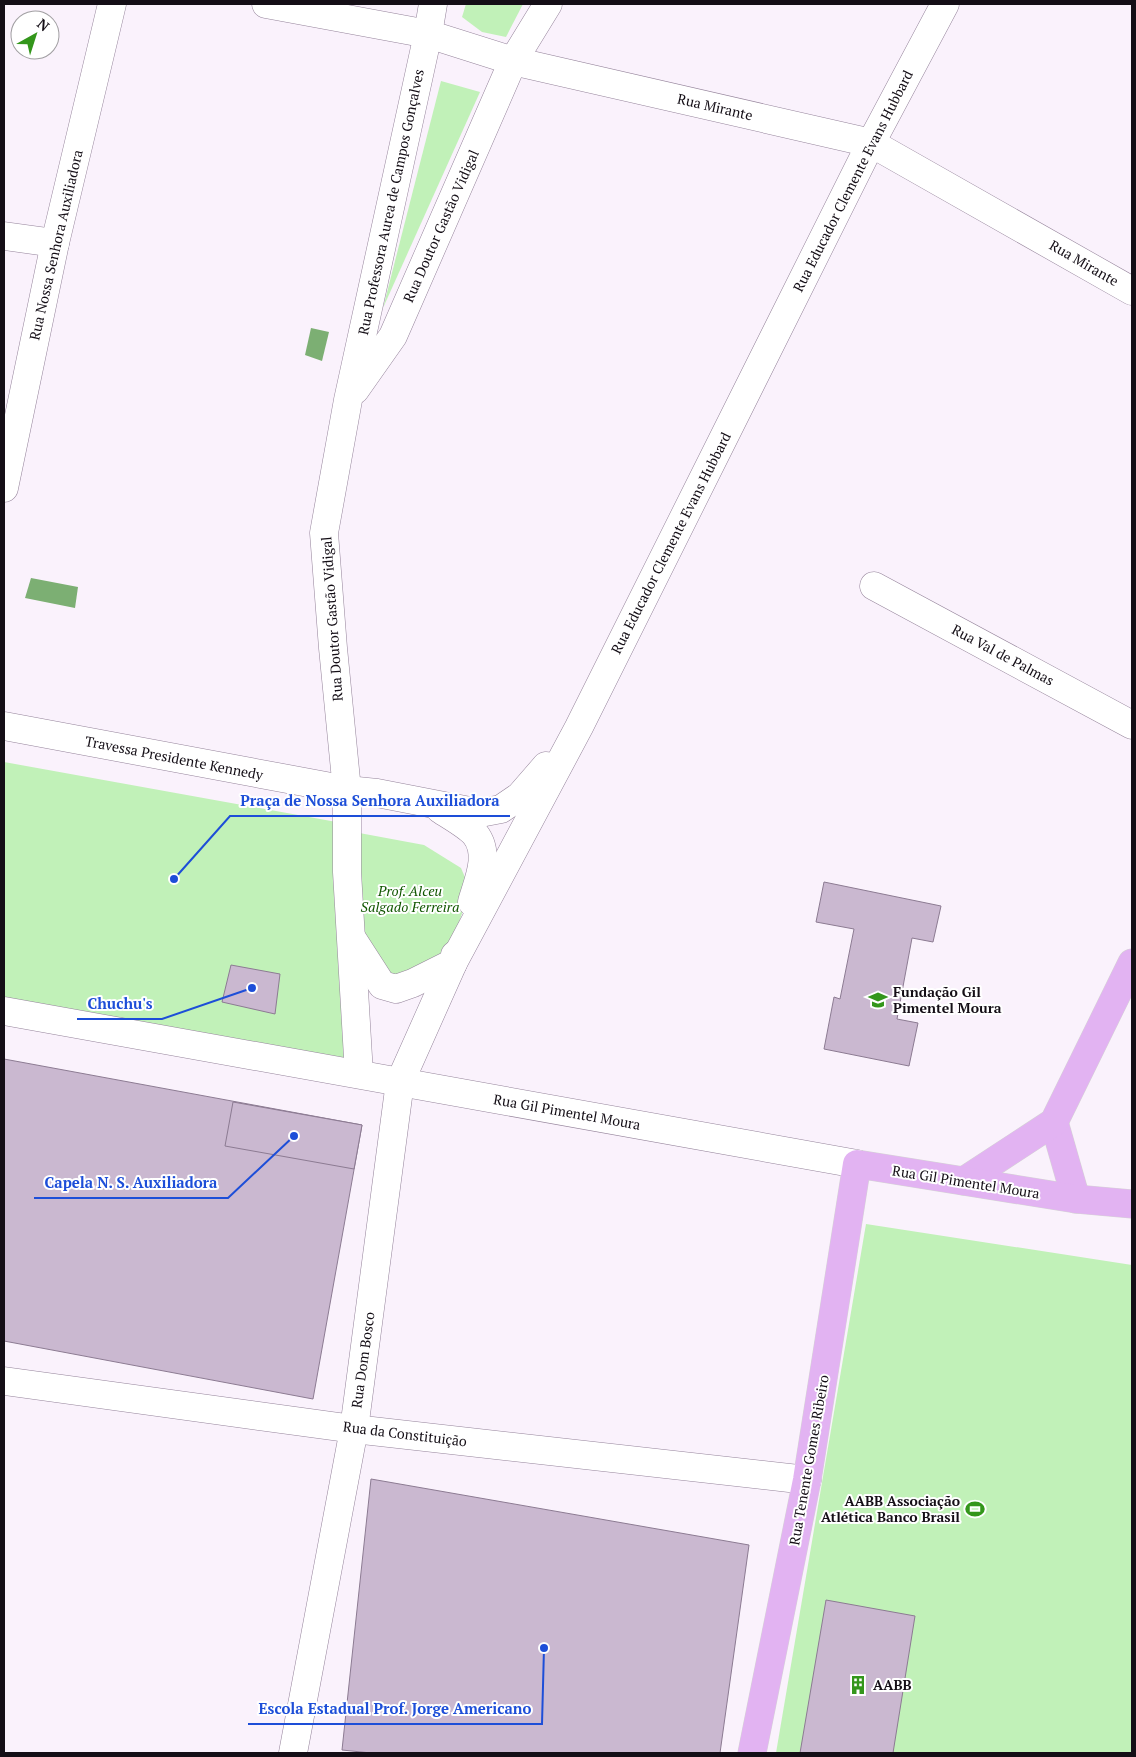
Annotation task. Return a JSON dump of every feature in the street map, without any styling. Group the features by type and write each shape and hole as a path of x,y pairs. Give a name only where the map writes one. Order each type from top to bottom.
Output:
{"main road":[{"path":"964,1181 1054,1122 1132,963"},
{"path":"1054,1122 1076,1199"},
{"name":"Rua Gil Pimentel Moura","path":"857,1164 1076,1199 1132,1204"},
{"name":"Rua Tenente Gomes Ribeiro","path":"752,1753 807,1480 857,1164"}],"street":[{"name":"Rua Nossa Senhora Auxiliadora","path":"4,488 55,243 112,4"},
{"name":"Rua Mirante","path":"266,4 428,34 513,61 871,143 1132,291"},
{"name":"Rua Professora Aurea de Campos Gonçalves","path":"348,400 433,4"},
{"name":"Rua Doutor Gastão Vidigal","path":"359,1074 346,872 347,790 332,648 324,532 348,400 393,336 513,61 548,4"},
{"name":"Rua Educador Clemente Evans Hubbard","path":"400,1082 453,963 579,727 871,143 944,4"},
{"path":"4,236 55,243"},
{"name":"Rua Val de Palmas","path":"874,586 1132,724"},
{"name":"Travessa Presidente Kennedy","path":"4,726 480,813 501,809 520,796 579,727"},
{"name":"Travessa Presidente Kennedy","path":"433,803 475,835 482,850 482,868 453,963"},
{"path":"350,935 382,985 396,989 413,983 453,963"},
{"name":"Rua Gil Pimentel Moura","path":"4,1011 857,1164"},
{"name":"Rua Dom Bosco","path":"293,1753 354,1429 400,1082"},
{"name":"Rua da Constituição","path":"4,1382 354,1429 807,1480"}],"green space":[{"path":"466,4 523,4 506,37 482,32 462,17"},
{"path":"441,81 480,92 383,308"},
{"path":"4,762 342,823 352,1067 4,1005"},
{"name":"Prof. Alceu Salgado Ferreira","path":"354,832 424,845 461,868 470,889 448,956 386,978 359,931"},
{"name":"AABB Associação Atlética Banco Brasil","path":"866,1224 1132,1265 1132,1753 776,1753"}],"shaded area":[{"path":"311,328 329,332 322,361 305,355"},
{"path":"31,578 78,587 75,608 25,598"}],"building":[{"path":"824,882 941,906 933,942 912,938 897,1019 918,1023 909,1066 824,1049 834,997 840,999 854,929 816,922"},
{"path":"231,965 280,974 275,1014 222,1002"},
{"path":"4,1059 362,1125 313,1399 4,1341"},
{"path":"233,1102 362,1125 354,1169 225,1146"},
{"path":"371,1479 749,1545 720,1753 371,1753 342,1750"},
{"name":"AABB","path":"826,1600 915,1616 893,1753 800,1753"}],"place":[{"name":"Praça de Nossa Senhora Auxiliadora","path":"174,879"},
{"name":"Chuchu's","path":"252,988"},
{"name":"Fundação Gil Pimentel Moura","path":"878,1000"},
{"name":"Capela N. S. Auxiliadora","path":"294,1136"},
{"name":"AABB Associação Atlética Banco Brasil","path":"975,1509"},
{"name":"Escola Estadual Prof. Jorge Americano","path":"544,1648"},
{"name":"AABB","path":"858,1685"}]}
